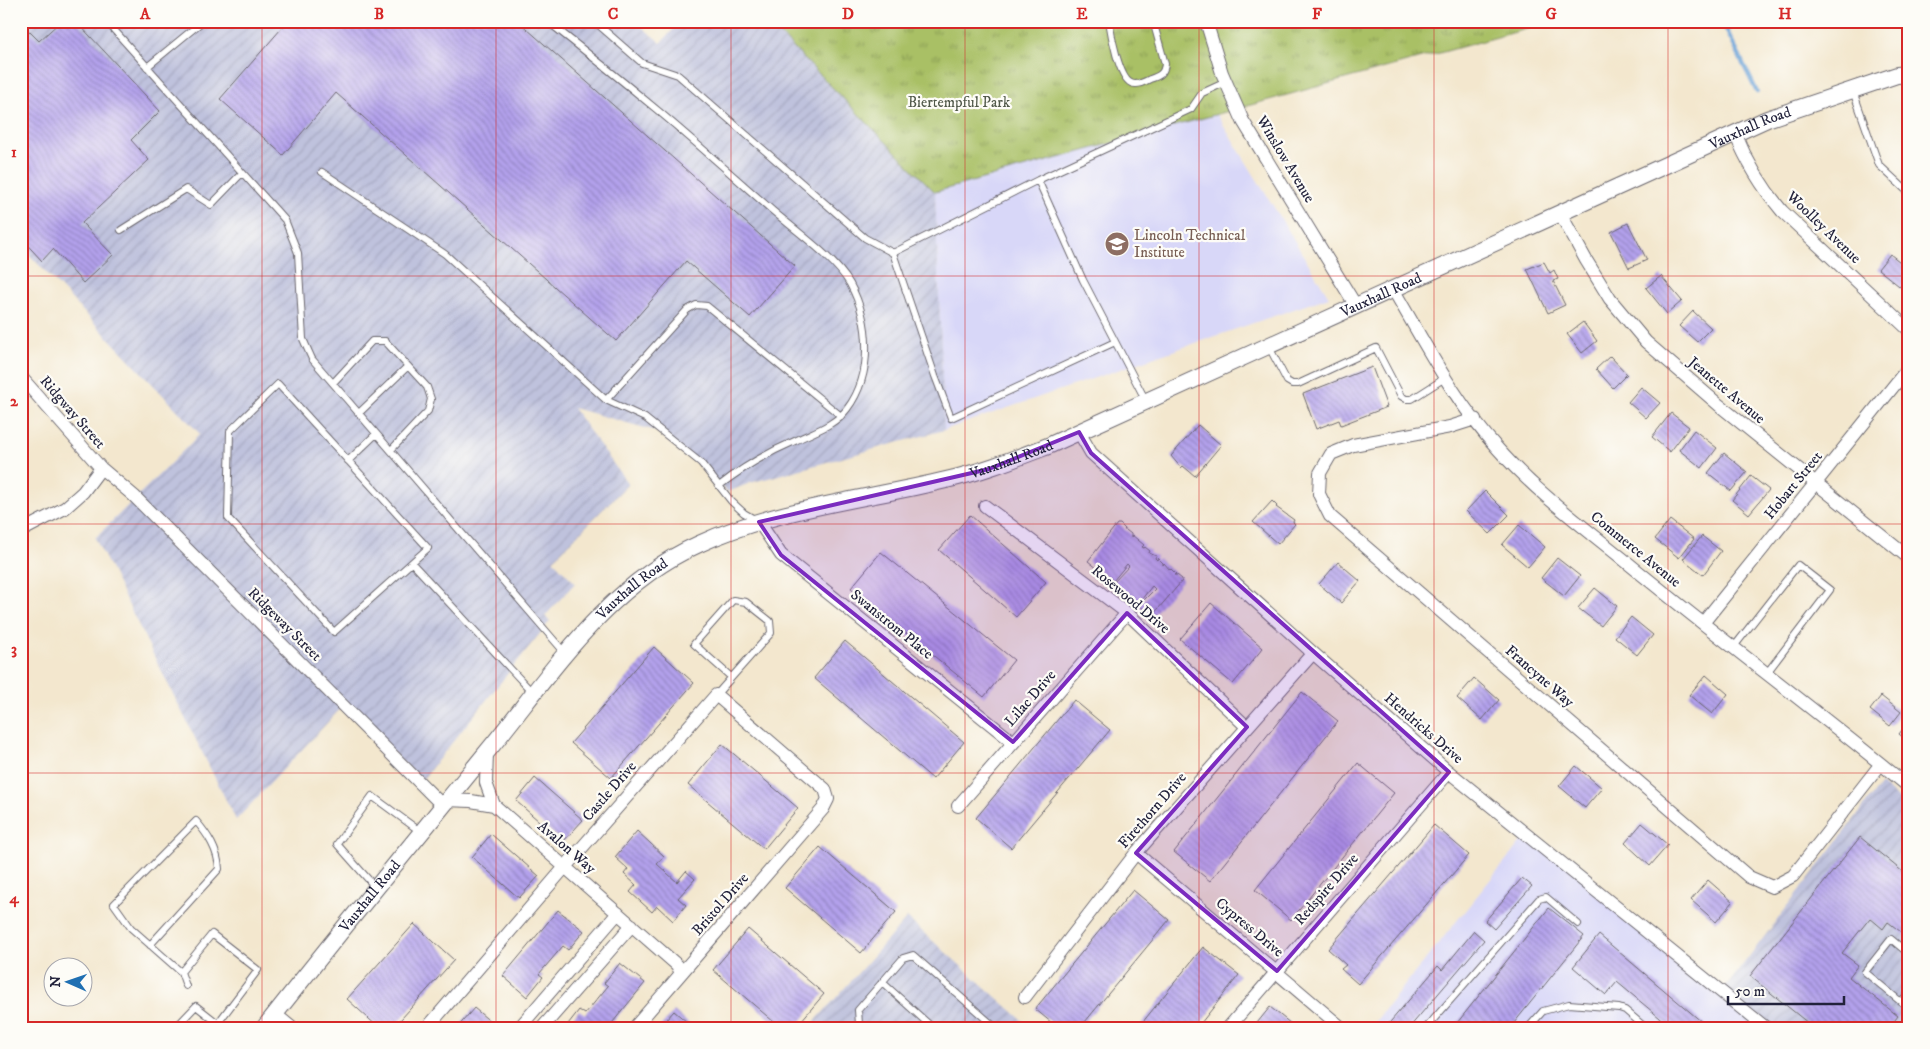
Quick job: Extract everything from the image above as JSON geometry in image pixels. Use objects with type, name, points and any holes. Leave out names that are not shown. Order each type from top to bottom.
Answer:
[{"type":"street","name":"Winslow Avenue","points":[[1206,21],[1226,82],[1243,120],[1356,306]]},
{"type":"street","name":"Vauxhall Road","points":[[264,1028],[444,803],[487,753],[565,653],[615,599],[654,569],[696,544],[732,530],[794,511],[944,481],[989,469],[1048,446],[1146,402],[1767,119],[1897,75],[1909,74]]},
{"type":"street","name":"Woolley Avenue","points":[[1735,133],[1754,174],[1782,211],[1909,330]]},
{"type":"street","name":"Jeanette Avenue","points":[[1560,213],[1610,299],[1646,342],[1815,484],[1909,558]]},
{"type":"street","name":"Commerce Avenue","points":[[1393,289],[1445,378],[1475,420],[1497,448],[1543,494],[1686,612],[1909,787]]},
{"type":"street","name":"Hobart Street","points":[[1703,624],[1909,367]]},
{"type":"street","name":"Ridgway Street","points":[[21,377],[101,468]]},
{"type":"street","name":"Francyne Way","points":[[1475,420],[1353,445],[1331,454],[1320,473],[1319,494],[1330,516],[1749,877],[1772,887],[1793,876],[1880,765]]},
{"type":"street","name":"Hendricks Drive","points":[[1079,432],[1091,453],[1448,772],[1762,1026]]},
{"type":"street","points":[[21,531],[65,508],[83,492],[101,468]]},
{"type":"street","name":"Ridgeway Street","points":[[101,468],[134,496],[444,803]]},
{"type":"street","name":"Rosewood Drive","points":[[985,506],[1127,613],[1247,727]]},
{"type":"street","name":"Swanstrom Place","points":[[759,522],[781,555],[1013,742]]},
{"type":"street","name":"Lilac Drive","points":[[958,806],[1127,613]]},
{"type":"street","name":"Firethorn Drive","points":[[1025,996],[1136,853],[1313,653]]},
{"type":"street","name":"Bristol Drive","points":[[634,1028],[823,809],[828,799],[825,789],[716,695]]},
{"type":"street","name":"Castle Drive","points":[[427,1028],[716,695]]},
{"type":"street","points":[[487,753],[486,782],[494,805]]},
{"type":"street","name":"Redspire Drive","points":[[1228,1028],[1448,772]]},
{"type":"street","name":"Avalon Way","points":[[444,803],[471,800],[494,805],[677,965],[681,973]]},
{"type":"street","name":"Cypress Drive","points":[[1136,853],[1342,1028]]},
{"type":"street","points":[[519,1028],[618,913]]},
{"type":"street","points":[[542,1028],[632,925]]},
{"type":"street","points":[[275,1014],[292,1028]]},
{"type":"lane","points":[[106,21],[285,220],[298,253],[303,339],[312,359],[565,653]]},
{"type":"lane","points":[[112,28],[120,21]]},
{"type":"lane","points":[[147,67],[202,21]]},
{"type":"lane","points":[[547,21],[658,110],[824,255],[849,282],[859,304],[865,328],[867,354],[858,392],[847,410],[822,430],[797,440],[752,463],[719,486]]},
{"type":"lane","points":[[594,21],[642,63],[678,75],[865,238],[893,253],[951,418],[1115,342]]},
{"type":"lane","points":[[1108,21],[1118,60],[1126,79],[1131,83],[1138,84],[1159,76],[1164,70],[1165,64],[1153,21]]},
{"type":"lane","points":[[893,253],[1038,180],[1191,109],[1202,93],[1226,82]]},
{"type":"lane","points":[[1852,90],[1879,165],[1909,193]]},
{"type":"lane","points":[[322,172],[445,254],[606,400],[645,418],[701,464],[744,513],[759,522]]},
{"type":"lane","points":[[122,230],[186,188],[211,205],[242,173]]},
{"type":"lane","points":[[1038,180],[1084,280],[1146,402]]},
{"type":"lane","points":[[606,400],[687,310],[696,305],[707,306],[841,416]]},
{"type":"lane","points":[[332,383],[372,341],[385,341],[427,387],[432,399],[428,411],[391,450]]},
{"type":"lane","points":[[1269,346],[1287,381],[1292,384],[1298,384],[1376,348],[1401,396],[1412,399],[1445,378]]},
{"type":"lane","points":[[359,413],[408,366]]},
{"type":"lane","points":[[278,384],[428,548],[412,563],[334,632],[228,518],[230,431],[278,384]]},
{"type":"lane","points":[[348,461],[376,434]]},
{"type":"lane","points":[[412,563],[534,693]]},
{"type":"lane","points":[[1733,648],[1798,565],[1830,590],[1766,674]]},
{"type":"lane","points":[[716,695],[771,633],[770,621],[746,602],[733,600],[694,644],[731,677]]},
{"type":"lane","points":[[376,888],[337,844],[372,796],[421,832]]},
{"type":"lane","points":[[150,944],[219,869],[215,849],[207,834],[196,821],[114,904],[130,928],[181,972],[186,986]]},
{"type":"lane","points":[[1426,1028],[1539,899],[1546,897],[1578,924]]},
{"type":"lane","points":[[181,972],[212,934],[258,970],[221,1026],[196,1006],[193,998]]},
{"type":"lane","points":[[1909,954],[1891,939],[1865,972],[1901,1002],[1909,992]]},
{"type":"lane","points":[[860,1026],[858,1010],[903,958],[913,955],[996,1028]]},
{"type":"lane","points":[[882,982],[933,1028]]},
{"type":"lane","points":[[1528,1028],[1543,1012],[1569,1004],[1626,1010],[1646,1028]]},
{"type":"lane","points":[[175,1028],[196,1006]]},
{"type":"highlighted area","points":[[1079,432],[1091,453],[1449,772],[1277,971],[1136,853],[1247,727],[1127,613],[1013,742],[781,555],[759,522],[989,469]]},
{"type":"shaded area","points":[[21,21],[635,21],[661,43],[681,21],[767,21],[935,192],[944,430],[750,483],[728,492],[663,433],[573,408],[628,484],[553,560],[575,583],[545,616],[550,621],[422,780],[343,706],[236,820],[95,538],[200,434],[21,246]]},
{"type":"shaded area","name":"Lincoln Technical Institute","points":[[1210,103],[1329,297],[944,430],[935,192]]},
{"type":"shaded area","points":[[1881,784],[1909,807],[1909,1028],[1756,1028],[1719,996]]},
{"type":"shaded area","points":[[1528,833],[1756,1019],[1747,1028],[1370,1028]]},
{"type":"shaded area","points":[[907,918],[1031,1028],[809,1028]]},
{"type":"green space","name":"Biertempful Park","points":[[767,21],[1551,21],[1552,22],[935,192]]},
{"type":"building","points":[[61,21],[76,21],[160,111],[131,140],[149,160],[82,223],[113,255],[83,283],[53,249],[42,261],[21,238],[21,23],[39,41]]},
{"type":"building","points":[[288,21],[518,21],[795,266],[750,317],[686,261],[616,341],[336,93],[283,155],[220,99]]},
{"type":"building","points":[[1628,223],[1647,260],[1629,268],[1611,232]]},
{"type":"building","points":[[1890,254],[1909,269],[1909,294],[1878,269]]},
{"type":"building","points":[[1544,262],[1550,273],[1554,270],[1558,279],[1553,281],[1565,305],[1548,313],[1527,269]]},
{"type":"building","points":[[1661,276],[1682,301],[1667,314],[1646,288]]},
{"type":"building","points":[[1693,311],[1711,328],[1697,342],[1679,326]]},
{"type":"building","points":[[1583,322],[1597,341],[1582,353],[1567,334]]},
{"type":"building","points":[[1610,356],[1627,374],[1613,388],[1596,369]]},
{"type":"building","points":[[1372,367],[1387,407],[1341,425],[1339,420],[1316,429],[1303,394]]},
{"type":"building","points":[[1641,387],[1660,403],[1646,418],[1628,402]]},
{"type":"building","points":[[1671,413],[1689,427],[1670,452],[1652,437]]},
{"type":"building","points":[[1198,425],[1221,445],[1195,476],[1183,466],[1181,468],[1171,456]]},
{"type":"building","points":[[1694,430],[1717,448],[1702,468],[1679,450]]},
{"type":"building","points":[[1724,453],[1747,472],[1731,491],[1708,473]]},
{"type":"building","points":[[1751,476],[1769,490],[1749,514],[1732,500]]},
{"type":"building","points":[[1485,491],[1509,515],[1490,534],[1466,511]]},
{"type":"building","points":[[1272,501],[1276,507],[1294,520],[1295,524],[1278,544],[1253,522]]},
{"type":"building","points":[[970,515],[1046,582],[1016,617],[939,550]]},
{"type":"building","points":[[1670,520],[1694,539],[1679,558],[1655,539]]},
{"type":"building","points":[[1117,524],[1120,524],[1124,530],[1131,534],[1131,537],[1132,535],[1144,545],[1142,547],[1145,547],[1150,551],[1149,553],[1156,556],[1155,558],[1157,560],[1158,558],[1163,565],[1164,563],[1171,569],[1176,574],[1174,575],[1182,579],[1152,616],[1139,605],[1155,589],[1152,586],[1138,604],[1113,583],[1129,566],[1127,564],[1113,581],[1088,561]]},
{"type":"building","points":[[1519,525],[1545,547],[1528,567],[1502,545]]},
{"type":"building","points":[[1702,536],[1721,551],[1703,575],[1683,559]]},
{"type":"building","points":[[881,552],[1014,660],[984,697],[851,588]]},
{"type":"building","points":[[1557,558],[1580,576],[1564,596],[1541,578]]},
{"type":"building","points":[[1338,562],[1360,581],[1341,603],[1319,584]]},
{"type":"building","points":[[1595,588],[1617,606],[1601,626],[1578,608]]},
{"type":"building","points":[[1211,603],[1263,648],[1233,684],[1180,639]]},
{"type":"building","points":[[1631,617],[1653,635],[1637,655],[1615,637]]},
{"type":"building","points":[[845,641],[964,742],[933,779],[814,678]]},
{"type":"building","points":[[654,647],[694,683],[611,778],[571,743]]},
{"type":"building","points":[[1706,675],[1728,694],[1712,714],[1689,695]]},
{"type":"building","points":[[1474,678],[1499,700],[1482,720],[1457,698]]},
{"type":"building","points":[[1302,692],[1338,721],[1210,881],[1174,852]]},
{"type":"building","points":[[1881,696],[1901,712],[1890,726],[1870,710]]},
{"type":"building","points":[[1074,700],[1110,730],[1011,848],[976,818]]},
{"type":"building","points":[[1909,721],[1909,742],[1899,734]]},
{"type":"building","points":[[722,744],[798,808],[764,849],[688,785]]},
{"type":"building","points":[[1358,763],[1394,793],[1291,920],[1255,890]]},
{"type":"building","points":[[1576,766],[1602,788],[1585,808],[1559,786]]},
{"type":"building","points":[[535,778],[583,820],[563,842],[516,801]]},
{"type":"building","points":[[1642,823],[1668,845],[1650,866],[1625,843]]},
{"type":"building","points":[[1434,825],[1469,855],[1358,984],[1341,969],[1346,965],[1328,949]]},
{"type":"building","points":[[637,831],[664,856],[657,864],[677,882],[686,871],[695,879],[678,898],[686,905],[673,921],[657,906],[652,912],[630,892],[636,885],[624,874],[628,869],[615,857]]},
{"type":"building","points":[[491,834],[539,876],[519,898],[472,857]]},
{"type":"building","points":[[1860,837],[1909,877],[1909,938],[1888,922],[1883,929],[1870,918],[1842,953],[1858,965],[1849,977],[1898,1016],[1889,1028],[1814,1028],[1750,976]]},
{"type":"building","points":[[820,847],[896,912],[861,953],[785,888]]},
{"type":"building","points":[[1522,878],[1532,886],[1494,929],[1485,921]]},
{"type":"building","points":[[1708,880],[1733,902],[1716,922],[1691,900]]},
{"type":"building","points":[[1133,890],[1169,920],[1080,1028],[1058,1028],[1035,1009]]},
{"type":"building","points":[[1549,908],[1584,936],[1510,1028],[1453,1028]]},
{"type":"building","points":[[558,910],[584,931],[568,950],[563,946],[539,974],[543,977],[527,997],[503,976]]},
{"type":"building","points":[[414,924],[454,960],[393,1028],[379,1028],[347,999]]},
{"type":"building","points":[[748,929],[824,994],[795,1028],[781,1028],[713,970]]},
{"type":"building","points":[[1474,931],[1484,940],[1409,1028],[1385,1028],[1438,966],[1442,970]]},
{"type":"building","points":[[1599,935],[1709,1028],[1672,1028],[1617,982],[1606,995],[1573,967]]},
{"type":"building","points":[[1203,947],[1239,975],[1197,1028],[1138,1028]]},
{"type":"building","points":[[620,963],[645,983],[608,1028],[565,1028],[579,1010],[585,1014],[608,986],[604,983]]},
{"type":"building","points":[[1270,1007],[1296,1028],[1253,1028]]},
{"type":"building","points":[[474,1008],[498,1028],[457,1028]]},
{"type":"building","points":[[674,1011],[694,1028],[659,1028]]},
{"type":"waterway","points":[[1722,21],[1757,92]]},
{"type":"place","name":"Lincoln Technical Institute","points":[[1117,244]]}]
